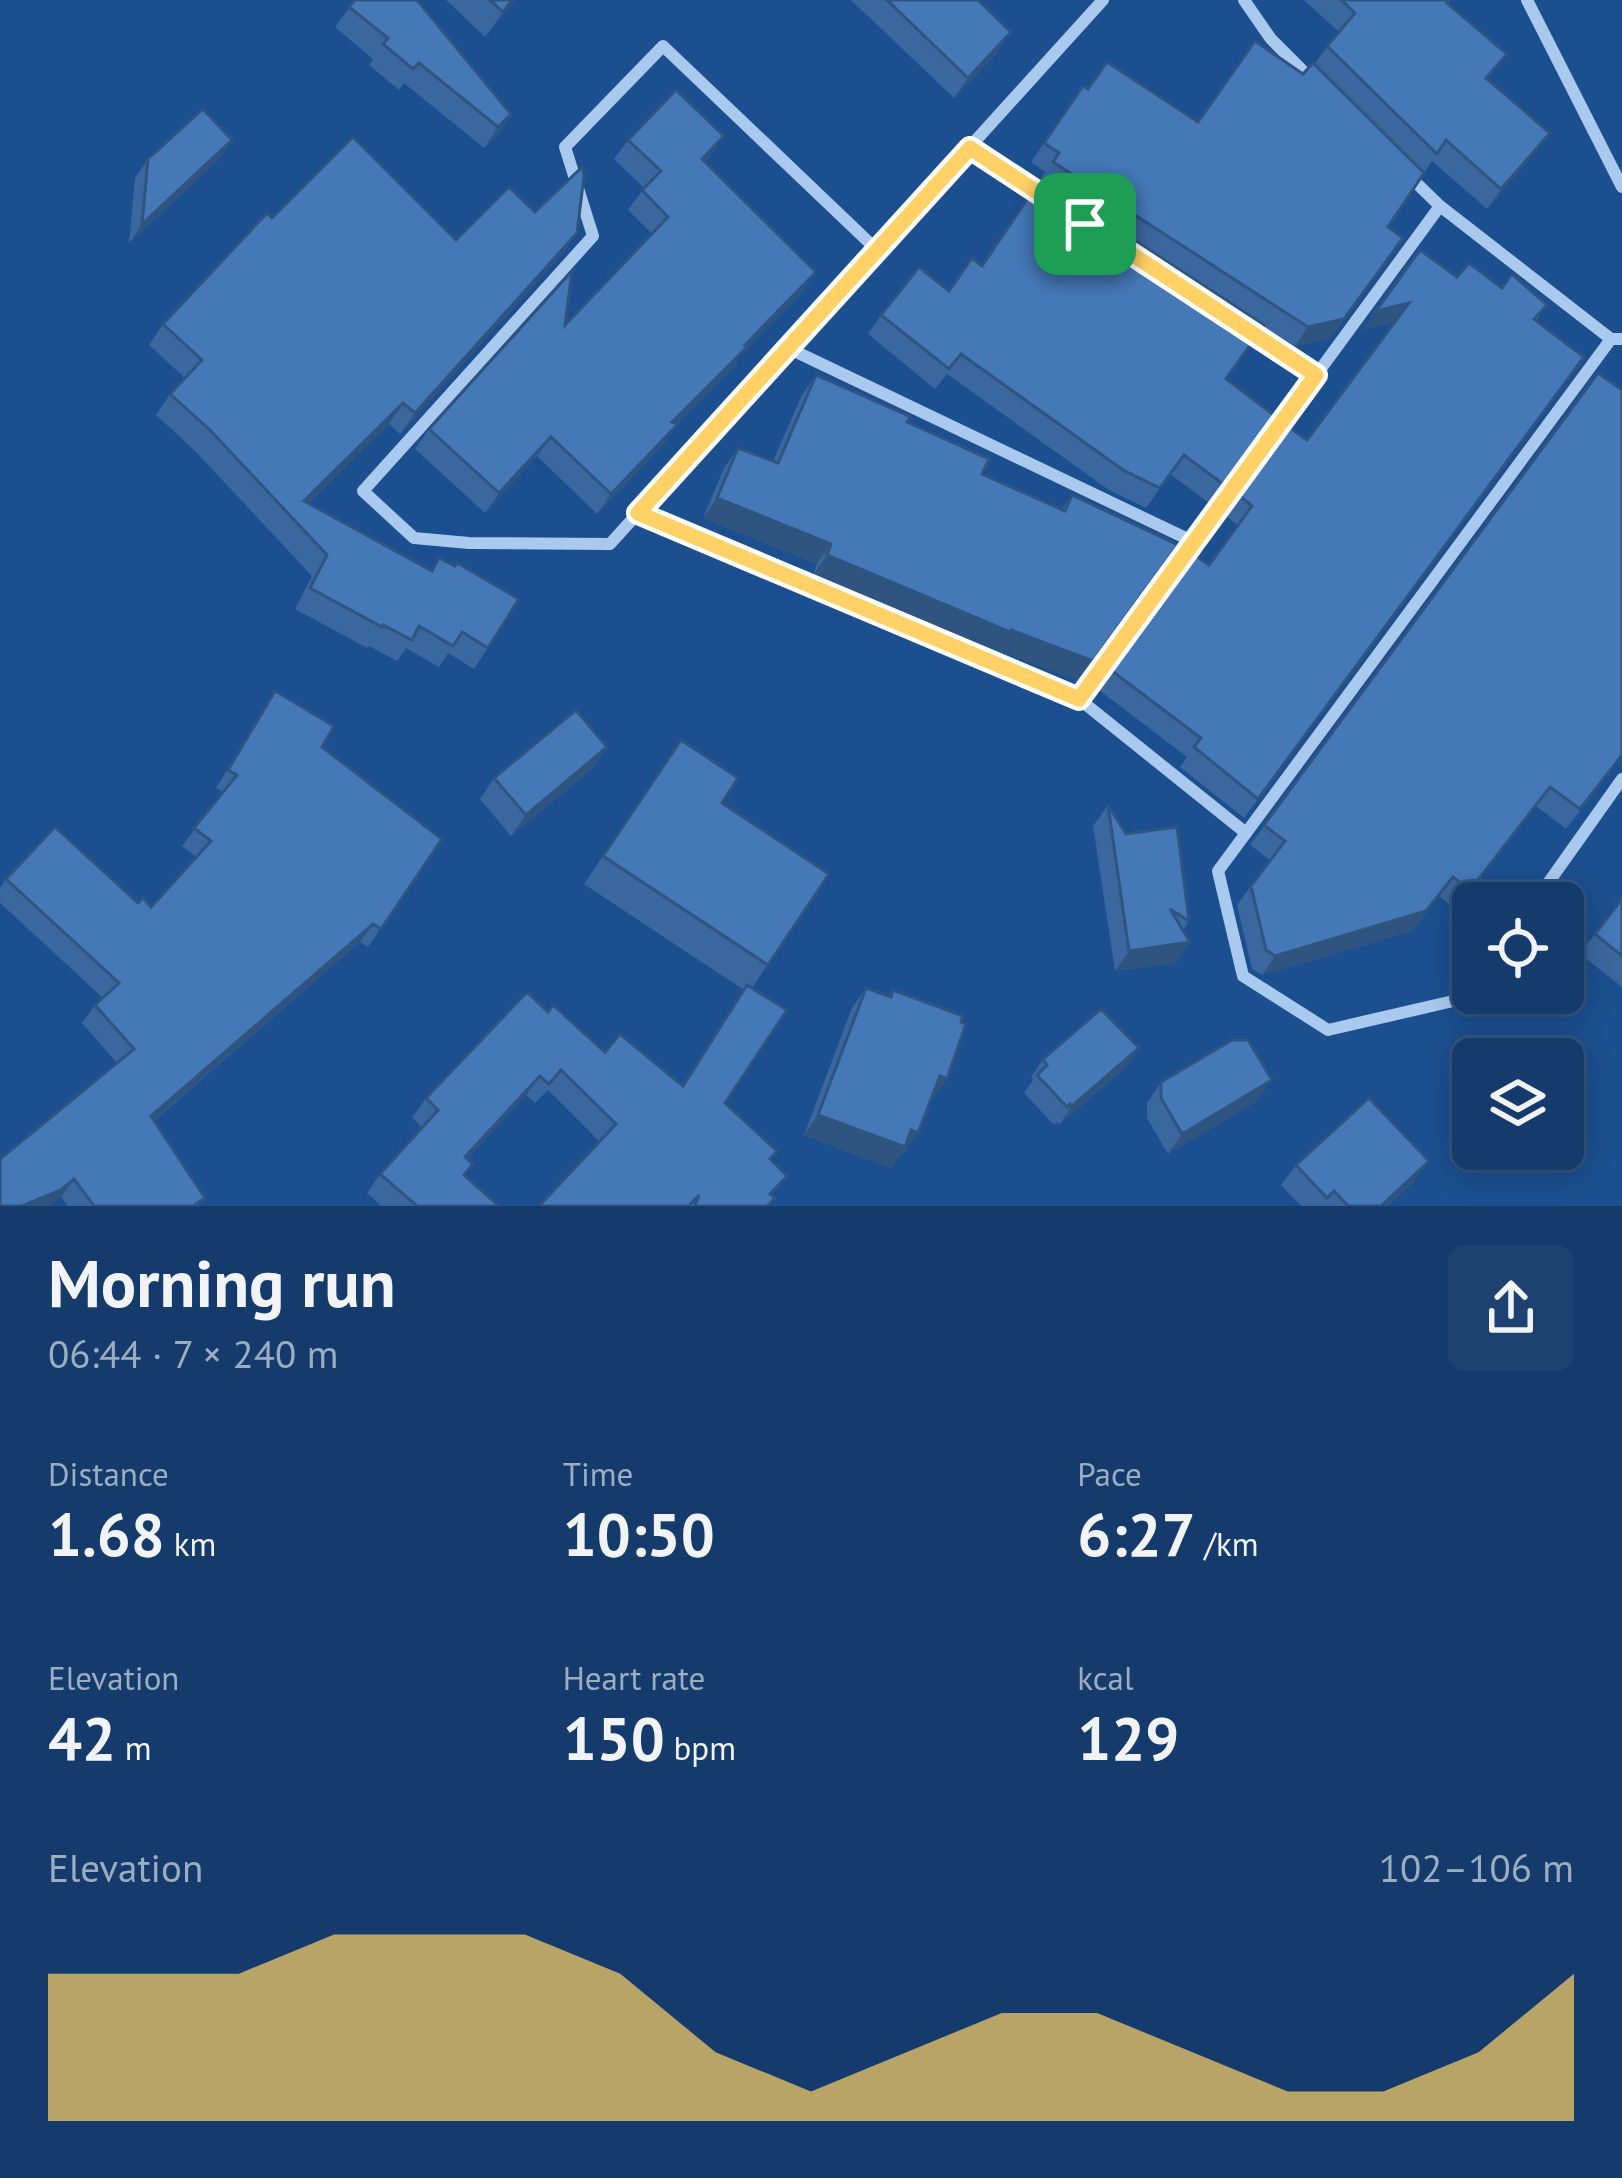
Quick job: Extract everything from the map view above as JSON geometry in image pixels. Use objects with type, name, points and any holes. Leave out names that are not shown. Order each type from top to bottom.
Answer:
[{"type":"street","points":[[877,250],[663,46],[565,147],[593,236],[363,491],[414,538],[610,544],[970,148],[1103,0]]},
{"type":"street","points":[[1244,0],[1270,39],[1321,89]]},
{"type":"street","points":[[1527,0],[1622,187]]},
{"type":"street","points":[[970,148],[1066,211]]},
{"type":"street","points":[[1389,156],[1440,206],[1617,339],[1218,872],[1243,976],[1328,1030],[1452,1001]]},
{"type":"street","points":[[1079,699],[1440,206]]},
{"type":"street","points":[[1239,325],[1316,375]]},
{"type":"street","points":[[788,348],[1194,542]]},
{"type":"street","points":[[638,513],[1079,699],[1246,833]]},
{"type":"street","points":[[1549,882],[1622,779]]},
{"type":"building","points":[[355,0],[417,0],[511,114],[498,127],[419,63],[413,69],[383,44],[388,38],[349,7]]},
{"type":"building","points":[[490,0],[512,0],[503,12]]},
{"type":"building","points":[[887,0],[978,0],[1011,32],[968,78]]},
{"type":"building","points":[[1341,0],[1449,0],[1507,54],[1486,78],[1550,133],[1501,189],[1446,140],[1437,154],[1327,46],[1355,13]]},
{"type":"building","points":[[1255,41],[1303,74],[1313,63],[1424,173],[1388,227],[1403,238],[1344,319],[1308,327],[1053,162],[1059,153],[1044,143],[1083,86],[1088,89],[1107,62],[1198,122]]},
{"type":"building","points":[[676,90],[724,136],[702,159],[816,272],[672,422],[678,424],[611,494],[551,437],[499,493],[429,429],[572,271],[565,325],[668,217],[642,190],[661,171],[628,140]]},
{"type":"building","points":[[203,109],[232,140],[142,224],[148,159]]},
{"type":"building","points":[[353,137],[456,240],[509,187],[535,212],[582,167],[577,233],[415,413],[403,403],[304,501],[432,571],[439,558],[457,563],[519,599],[488,648],[462,632],[453,646],[419,626],[412,640],[310,588],[327,555],[170,394],[202,360],[163,324],[267,213],[272,218]]},
{"type":"building","points":[[1041,179],[1264,325],[1226,379],[1274,415],[1223,484],[1184,455],[1160,488],[1123,470],[961,354],[949,369],[881,315],[919,267],[949,291],[972,258],[982,266]]},
{"type":"building","points":[[1420,250],[1457,277],[1469,263],[1502,288],[1512,274],[1547,305],[1534,319],[1584,357],[1258,799],[1194,747],[1201,738],[1112,671],[1196,556],[1209,565],[1252,506],[1240,496],[1290,428],[1307,440],[1409,303],[1376,311]]},
{"type":"building","points":[[1598,373],[1622,390],[1622,755],[1580,809],[1550,787],[1476,882],[1453,877],[1426,911],[1275,956],[1266,950],[1251,886],[1285,841],[1264,825]]},
{"type":"building","points":[[816,375],[911,417],[907,422],[989,459],[982,474],[1065,511],[1072,495],[1178,545],[1093,661],[1010,632],[827,555],[831,544],[717,498],[738,448],[778,463]]},
{"type":"building","points":[[275,691],[334,726],[322,747],[442,839],[381,929],[373,924],[151,1116],[205,1198],[193,1206],[94,1206],[74,1179],[61,1190],[22,1206],[0,1206],[0,1159],[134,1049],[95,1005],[119,983],[6,879],[55,827],[138,903],[143,898],[151,907],[211,841],[194,828],[237,775],[228,770]]},
{"type":"building","points":[[576,710],[607,747],[526,815],[494,778]]},
{"type":"building","points":[[681,740],[738,778],[722,803],[829,874],[768,965],[603,856]]},
{"type":"building","points":[[1108,805],[1126,834],[1177,827],[1189,921],[1170,909],[1190,942],[1129,951]]},
{"type":"building","points":[[1622,899],[1622,956],[1595,934]]},
{"type":"building","points":[[747,985],[787,1010],[725,1103],[777,1151],[770,1159],[787,1176],[770,1194],[775,1198],[767,1206],[695,1206],[699,1195],[689,1206],[539,1206],[616,1124],[561,1070],[549,1084],[540,1076],[465,1157],[473,1164],[464,1175],[499,1206],[417,1206],[380,1174],[438,1110],[426,1098],[527,992],[548,1012],[553,1005],[605,1052],[620,1034],[683,1086]]},
{"type":"building","points":[[866,988],[891,997],[893,990],[963,1016],[961,1022],[966,1024],[947,1079],[940,1076],[918,1133],[911,1130],[905,1147],[818,1115]]},
{"type":"building","points":[[1101,1009],[1139,1048],[1067,1107],[1037,1075],[1047,1065],[1043,1059]]},
{"type":"building","points":[[1232,1040],[1248,1040],[1272,1080],[1182,1134],[1161,1098],[1161,1082]]},
{"type":"building","points":[[1369,1098],[1429,1161],[1381,1206],[1348,1206],[1334,1191],[1327,1198],[1296,1165]]},
{"type":"route","points":[[970,148],[1085,224],[1316,375],[1079,699],[638,513],[970,148]]}]
